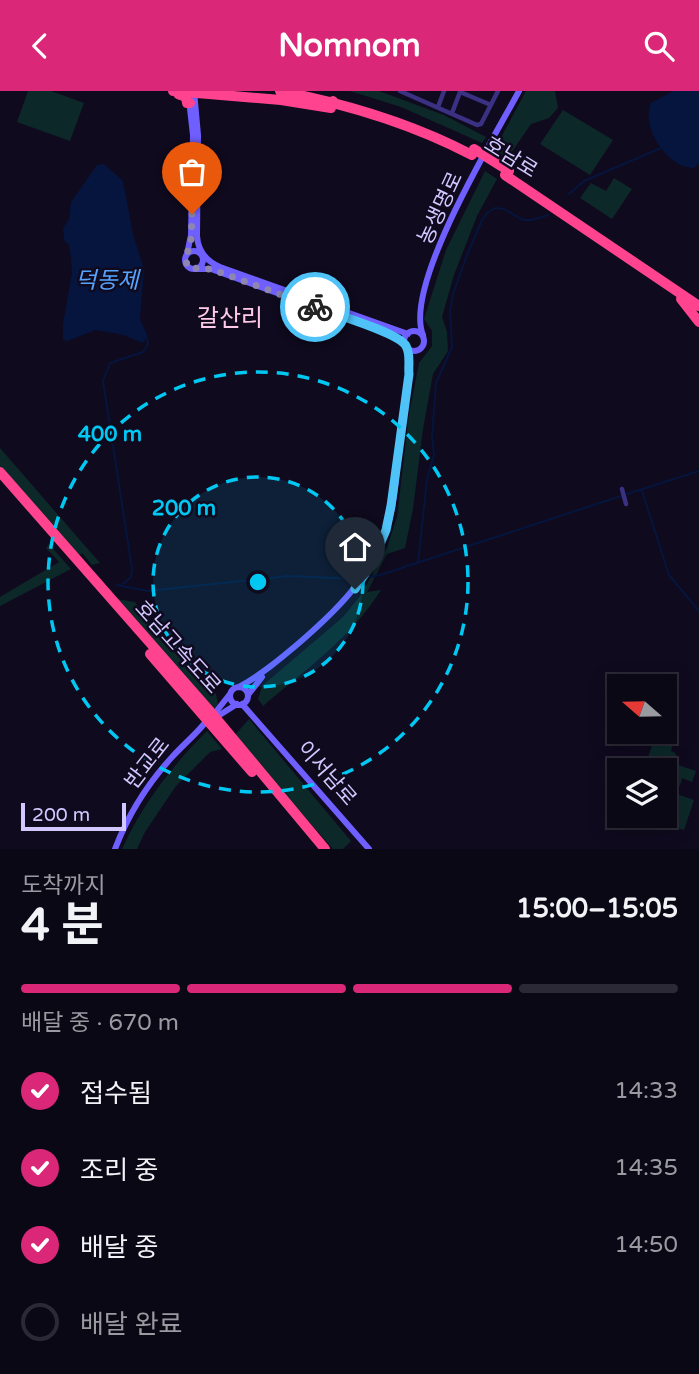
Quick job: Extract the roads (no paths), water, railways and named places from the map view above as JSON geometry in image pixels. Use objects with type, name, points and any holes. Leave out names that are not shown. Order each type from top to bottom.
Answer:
[{"type":"highway","points":[[175,91],[281,100],[331,108],[333,101]]},
{"type":"highway","name":"호남로","points":[[280,91],[333,101],[414,128],[473,152]]},
{"type":"highway","name":"호남로","points":[[311,91],[403,117],[473,152],[699,299]]},
{"type":"highway","name":"호남로","points":[[507,173],[699,306]]},
{"type":"highway","points":[[655,275],[684,301],[699,322]]},
{"type":"highway","name":"호남고속도로","points":[[0,472],[208,710],[325,849]]},
{"type":"highway","name":"호남고속도로","points":[[0,481],[317,849]]},
{"type":"main road","name":"농생명로","points":[[270,667],[248,696],[239,704],[217,715],[235,688],[270,667],[332,614],[355,589],[372,563],[386,530],[391,506],[409,374],[406,345],[409,333],[450,221],[519,91]]},
{"type":"main road","points":[[191,94],[198,135],[197,236],[202,265],[197,268]]},
{"type":"main road","points":[[191,94],[191,235],[185,260],[187,266],[192,269],[211,269],[392,335],[412,350],[419,349]]},
{"type":"main road","points":[[187,254],[193,251],[220,267],[409,333],[415,331],[423,335]]},
{"type":"main road","name":"농생명로","points":[[409,374],[424,342],[420,328],[421,306]]},
{"type":"main road","points":[[239,687],[246,690],[248,696]]},
{"type":"main road","points":[[231,693],[231,699],[239,704]]},
{"type":"main road","name":"이서남로","points":[[248,696],[259,721]]},
{"type":"main road","name":"이서남로","points":[[239,704],[259,721],[369,849]]},
{"type":"main road","name":"반교로","points":[[114,849],[145,791],[173,755],[205,725]]},
{"type":"street","points":[[400,91],[477,125],[481,124],[498,91]]},
{"type":"street","points":[[438,107],[443,91]]},
{"type":"street","points":[[452,113],[460,91],[491,104]]},
{"type":"street","points":[[622,489],[626,504]]},
{"type":"water","points":[[673,91],[699,91],[699,163],[694,168],[675,162],[666,154],[649,123],[651,103]]},
{"type":"water","name":"덕동제","points":[[104,164],[123,181],[133,234],[144,269],[140,319],[148,337],[142,343],[124,335],[95,330],[68,341],[63,340],[63,324],[72,273],[69,245],[64,240],[63,228],[69,219],[71,202],[97,165]]},
{"type":"waterway","points":[[569,194],[584,181],[661,148]]},
{"type":"waterway","points":[[418,563],[427,479],[434,455],[432,437],[436,383],[452,347],[450,310],[467,255],[482,220],[495,208],[504,209],[523,220],[548,215]]},
{"type":"waterway","points":[[123,584],[131,577],[132,569],[103,381],[110,363],[143,352],[148,344],[147,339]]},
{"type":"waterway","points":[[627,494],[699,471]]},
{"type":"waterway","points":[[642,491],[669,575],[699,611]]},
{"type":"waterway","points":[[363,578],[380,575],[621,496]]},
{"type":"waterway","points":[[117,585],[148,591],[288,576],[358,579]]},
{"type":"district","name":"갈산리","points":[[230,318]]}]
